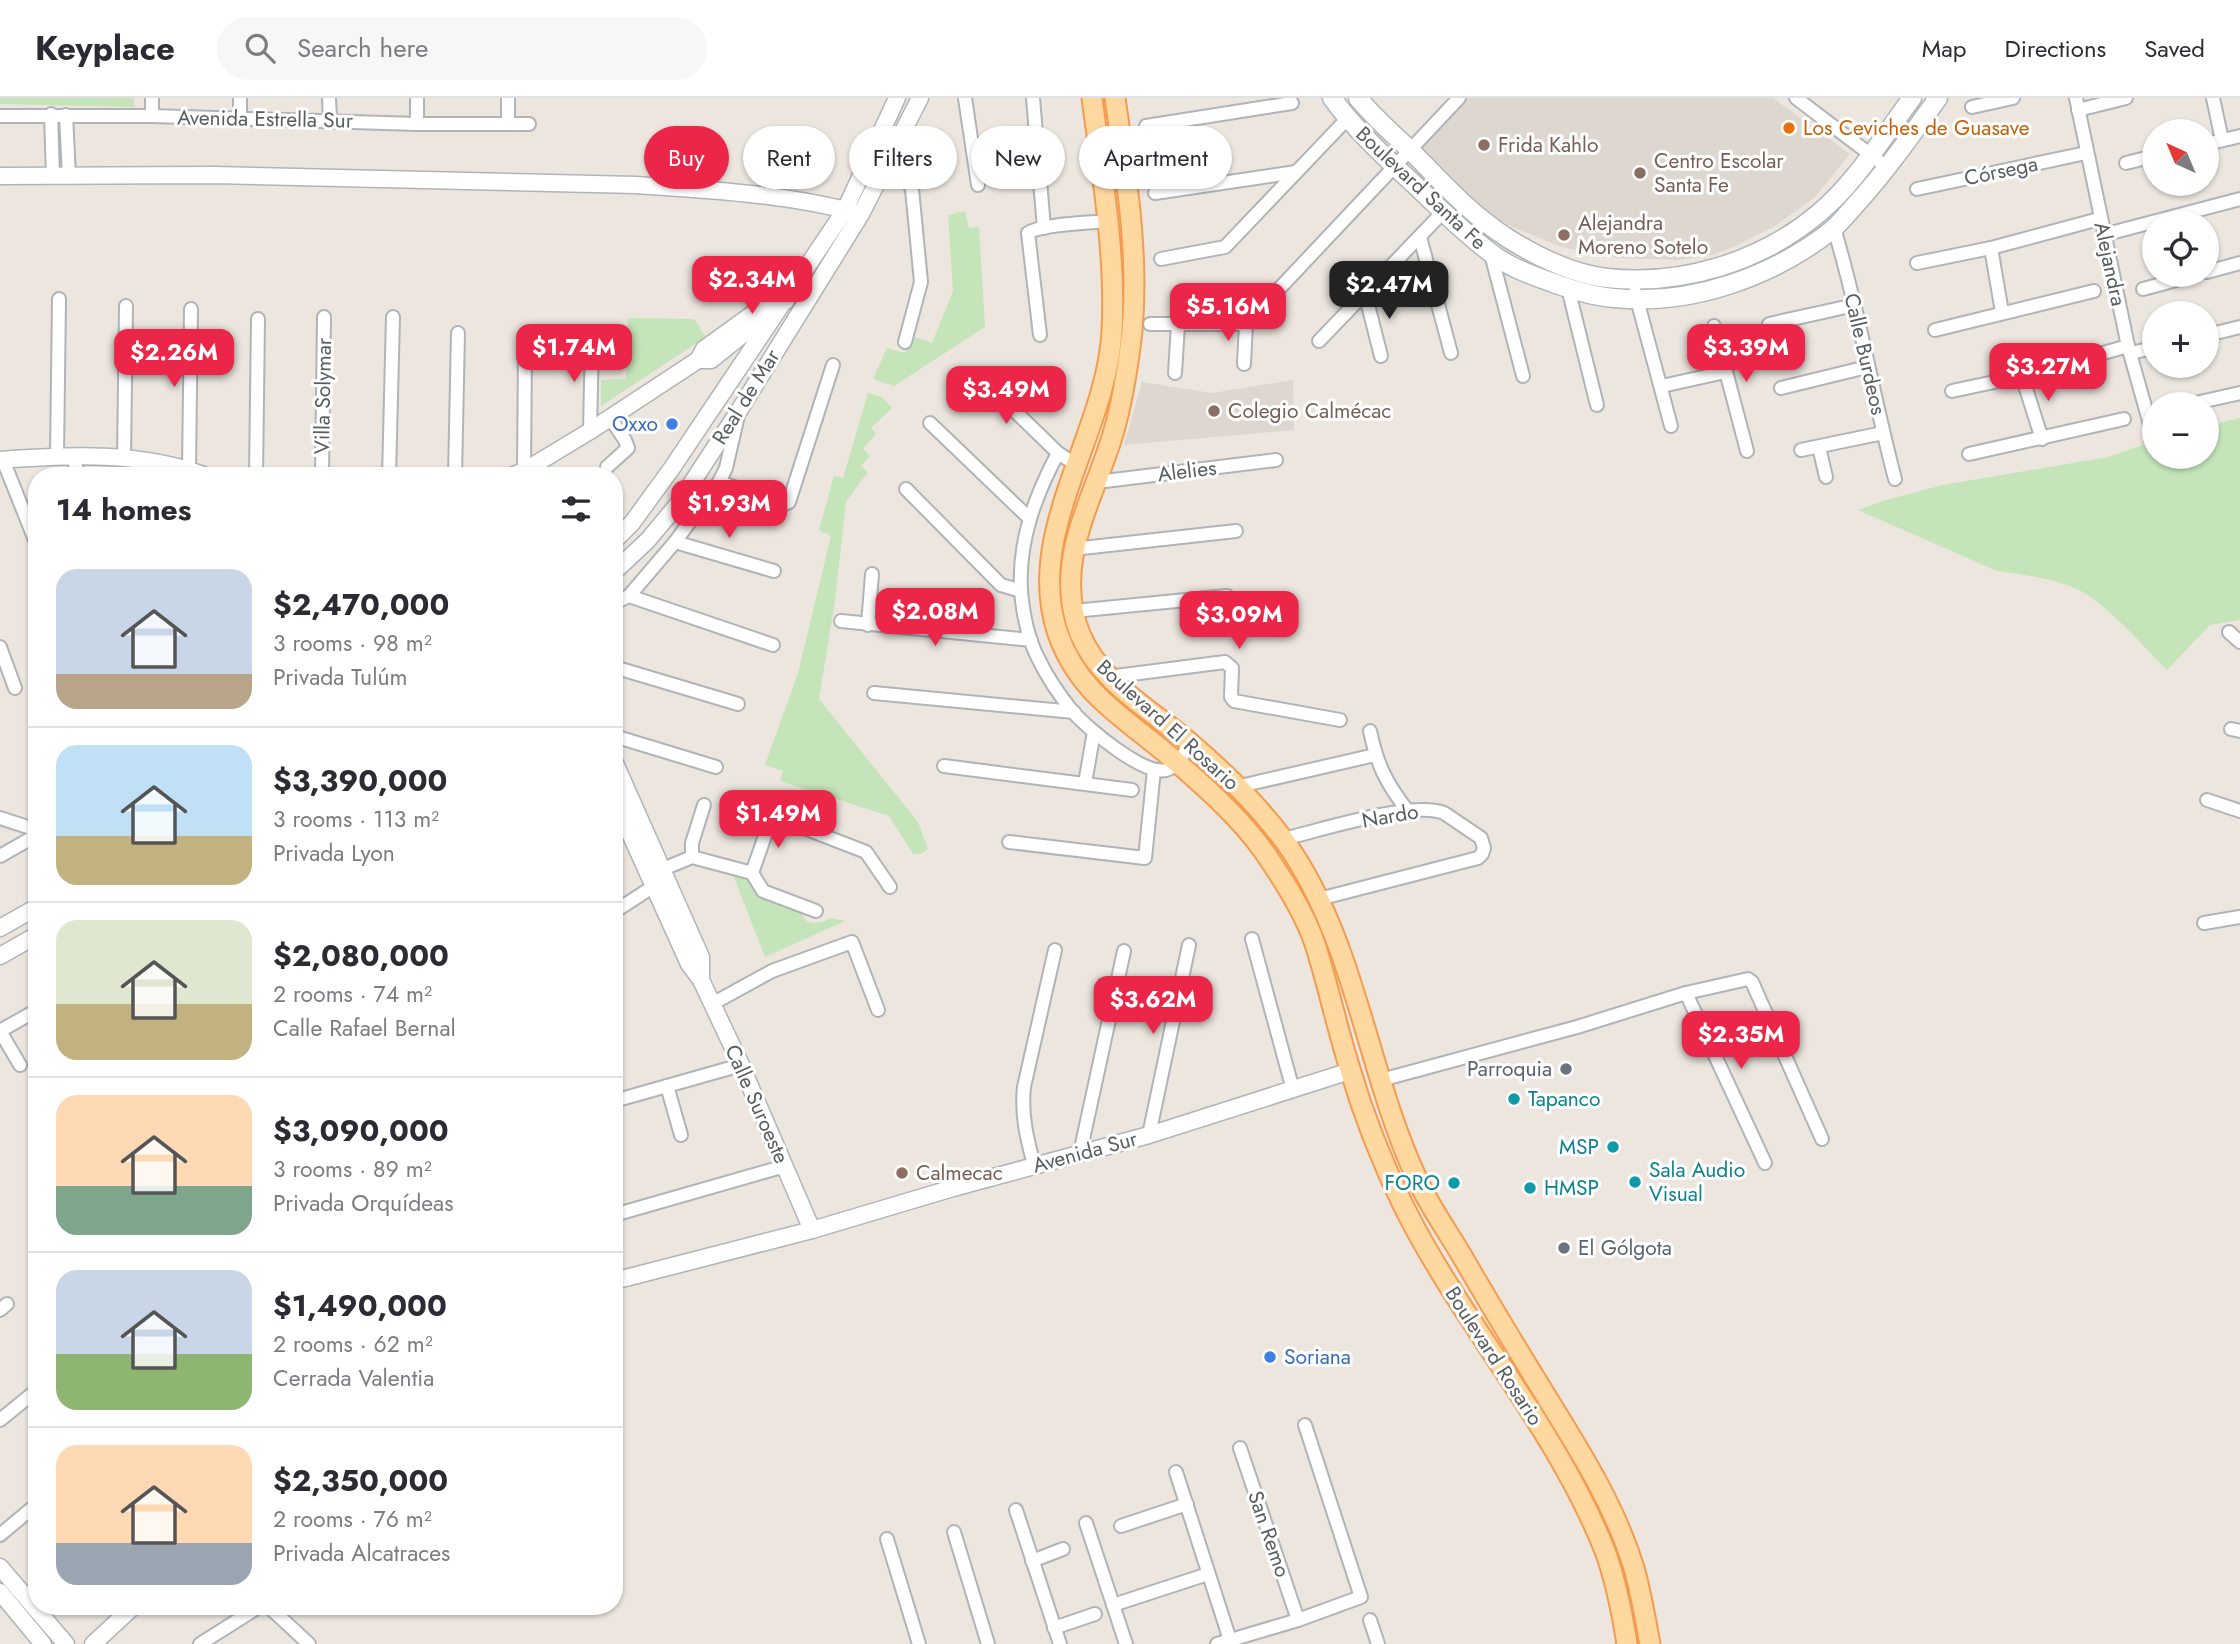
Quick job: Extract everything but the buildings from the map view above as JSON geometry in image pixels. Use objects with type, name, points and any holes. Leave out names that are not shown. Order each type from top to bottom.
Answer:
[{"type":"main road","name":"Boulevard El Rosario","points":[[1092,98],[1108,221],[1112,319],[1110,350],[1102,387],[1055,532],[1048,592],[1056,627],[1074,670],[1087,687],[1177,763],[1258,843],[1299,909],[1314,941],[1350,1071]]},
{"type":"main road","name":"Boulevard El Rosario","points":[[1115,98],[1129,195],[1133,247],[1133,317],[1123,393],[1097,482],[1073,548],[1070,583],[1073,611],[1086,646],[1108,677],[1190,743],[1236,787],[1283,839],[1333,928],[1381,1080]]},
{"type":"main road","name":"Boulevard Santa Fe","points":[[1332,98],[1347,119],[1443,212],[1491,254],[1513,267],[1591,295],[1636,298],[1683,295],[1733,284],[1783,262],[1834,229],[1888,168],[1938,98]]},
{"type":"main road","name":"Boulevard Santa Fe","points":[[1358,98],[1454,195],[1509,239],[1541,257],[1579,272],[1606,278],[1633,279],[1709,270],[1734,262],[1787,236],[1817,215],[1842,191],[1871,155],[1904,101]]},
{"type":"main road","name":"Boulevard Rosario","points":[[1350,1071],[1374,1143],[1404,1208],[1448,1286],[1560,1460],[1591,1518],[1614,1577],[1627,1643]]},
{"type":"main road","name":"Boulevard Rosario","points":[[1381,1080],[1398,1133],[1420,1185],[1578,1447],[1608,1502],[1633,1567],[1649,1641]]},
{"type":"main road","points":[[1404,1208],[1427,1198]]},
{"type":"main road","points":[[1627,1643],[1649,1641]]},
{"type":"street","points":[[152,98],[152,116]]},
{"type":"street","points":[[240,98],[240,119]]},
{"type":"street","points":[[330,98],[330,120]]},
{"type":"street","points":[[417,98],[417,124]]},
{"type":"street","points":[[508,98],[508,123]]},
{"type":"street","points":[[623,532],[672,468],[845,209],[897,98]]},
{"type":"street","name":"Real de Mar","points":[[906,126],[920,98]]},
{"type":"street","points":[[965,98],[971,138]]},
{"type":"street","points":[[1033,98],[1044,228]]},
{"type":"street","points":[[1226,98],[1227,112]]},
{"type":"street","points":[[1244,364],[1246,324],[1459,98]]},
{"type":"street","points":[[1796,98],[1888,168]]},
{"type":"street","points":[[1972,107],[2012,98]]},
{"type":"street","points":[[2077,104],[2126,98]]},
{"type":"street","points":[[2213,98],[2222,140]]},
{"type":"street","points":[[1146,126],[1292,103]]},
{"type":"street","name":"Alejandra","points":[[2077,104],[2099,219],[2142,396]]},
{"type":"street","points":[[51,114],[61,177]]},
{"type":"street","name":"Avenida Estrella Sur","points":[[0,116],[51,114],[417,124],[529,124]]},
{"type":"street","points":[[61,177],[66,115]]},
{"type":"street","points":[[1161,259],[1225,247],[1347,119]]},
{"type":"street","points":[[2219,141],[2240,136]]},
{"type":"street","name":"Córsega","points":[[1917,189],[2086,153]]},
{"type":"street","points":[[2126,163],[2142,159]]},
{"type":"street","points":[[1155,193],[1296,172]]},
{"type":"street","points":[[0,177],[215,175],[636,185],[728,192],[845,209],[862,214]]},
{"type":"street","name":"Real de Mar","points":[[623,564],[648,540],[677,504],[740,409],[862,214],[875,189]]},
{"type":"street","points":[[905,342],[921,282],[912,189]]},
{"type":"street","points":[[2103,235],[2240,201]]},
{"type":"street","points":[[1319,341],[1443,212]]},
{"type":"street","points":[[1917,263],[2099,219]]},
{"type":"street","points":[[1040,335],[1028,236],[1031,230],[1108,221]]},
{"type":"street","name":"Calle Burdeos","points":[[1834,229],[1855,305],[1867,367],[1895,480]]},
{"type":"street","points":[[1420,237],[1451,353]]},
{"type":"street","points":[[1991,247],[2002,312]]},
{"type":"street","points":[[1491,254],[1523,376]]},
{"type":"street","points":[[2219,269],[2240,263]]},
{"type":"street","points":[[1633,279],[1671,426]]},
{"type":"street","points":[[2143,289],[2150,287]]},
{"type":"street","points":[[1568,288],[1597,405]]},
{"type":"street","points":[[1935,330],[2094,290]]},
{"type":"street","points":[[1365,293],[1381,356]]},
{"type":"street","points":[[59,299],[64,455],[73,467]]},
{"type":"street","points":[[1769,324],[1855,305]]},
{"type":"street","points":[[124,458],[125,306]]},
{"type":"street","points":[[528,467],[590,431],[698,360],[704,349],[761,307],[802,309]]},
{"type":"street","points":[[189,467],[191,309]]},
{"type":"street","name":"Villa Solymar","points":[[322,467],[324,317]]},
{"type":"street","points":[[389,467],[393,317]]},
{"type":"street","points":[[256,467],[258,319]]},
{"type":"street","points":[[1150,324],[1246,324]]},
{"type":"street","points":[[1175,373],[1178,325]]},
{"type":"street","points":[[1714,326],[1746,451]]},
{"type":"street","points":[[2219,332],[2240,327]]},
{"type":"street","points":[[455,467],[458,333]]},
{"type":"street","points":[[590,431],[592,338]]},
{"type":"street","points":[[1952,391],[2142,349]]},
{"type":"street","points":[[518,467],[525,350]]},
{"type":"street","points":[[719,482],[787,504],[833,365]]},
{"type":"street","points":[[1780,388],[1867,367]]},
{"type":"street","points":[[1662,386],[1725,372]]},
{"type":"street","points":[[978,375],[1058,453],[1078,466]]},
{"type":"street","points":[[2022,376],[2042,439]]},
{"type":"street","points":[[2219,398],[2240,393]]},
{"type":"street","points":[[623,599],[629,596],[675,542],[719,482],[726,468],[740,409]]},
{"type":"street","points":[[607,467],[628,448],[610,418]]},
{"type":"street","points":[[1969,454],[2124,419]]},
{"type":"street","points":[[930,423],[1029,518]]},
{"type":"street","points":[[1801,450],[1883,433]]},
{"type":"street","points":[[1819,447],[1826,477]]},
{"type":"street","points":[[1058,453],[1029,518],[1023,549],[1021,591],[1037,657],[1074,712],[1094,732],[1154,770],[1166,770],[1177,763],[1190,743]]},
{"type":"street","points":[[28,523],[2,460],[64,455],[124,458],[148,467]]},
{"type":"street","name":"Alelies","points":[[1097,482],[1276,460]]},
{"type":"street","points":[[906,489],[1001,585],[1021,591]]},
{"type":"street","points":[[1073,548],[1236,531]]},
{"type":"street","points":[[675,542],[774,571]]},
{"type":"street","points":[[868,625],[872,575]]},
{"type":"street","points":[[629,596],[773,645]]},
{"type":"street","points":[[1073,611],[1227,596]]},
{"type":"street","points":[[841,621],[1031,640]]},
{"type":"street","points":[[2229,632],[2240,642]]},
{"type":"street","points":[[0,647],[15,688]]},
{"type":"street","points":[[1108,677],[1225,662],[1231,668],[1231,697],[1234,701],[1340,720]]},
{"type":"street","points":[[623,670],[738,704]]},
{"type":"street","points":[[874,693],[1074,712]]},
{"type":"street","points":[[1370,731],[1375,755],[1385,779],[1408,810]]},
{"type":"street","points":[[1085,783],[1094,732]]},
{"type":"street","points":[[623,739],[716,767]]},
{"type":"street","points":[[1236,787],[1375,755]]},
{"type":"street","points":[[944,766],[1132,790]]},
{"type":"street","points":[[1009,842],[1144,858],[1154,770]]},
{"type":"street","name":"Calle Suroeste","points":[[623,781],[701,957],[701,980]]},
{"type":"street","points":[[2207,800],[2240,811]]},
{"type":"street","points":[[691,857],[693,836],[704,805]]},
{"type":"street","name":"Nardo","points":[[1283,839],[1408,810],[1438,810],[1481,838],[1484,848],[1478,858],[1319,899]]},
{"type":"street","points":[[752,873],[774,813],[866,852],[890,887]]},
{"type":"street","points":[[0,818],[28,829]]},
{"type":"street","name":"Calle Suroeste","points":[[623,818],[689,964],[701,980],[741,1065],[812,1230]]},
{"type":"street","points":[[0,856],[28,838]]},
{"type":"street","points":[[663,869],[691,857],[752,873],[764,891],[816,911]]},
{"type":"street","points":[[623,906],[654,886]]},
{"type":"street","points":[[0,928],[28,912]]},
{"type":"street","points":[[2204,923],[2240,917]]},
{"type":"street","points":[[0,956],[28,939]]},
{"type":"street","points":[[1252,939],[1293,1090]]},
{"type":"street","points":[[712,1004],[772,971],[852,942],[878,1010]]},
{"type":"street","points":[[1149,1135],[1189,945]]},
{"type":"street","points":[[1034,1165],[1022,1107],[1024,1087],[1055,950]]},
{"type":"street","points":[[1080,1153],[1124,951]]},
{"type":"street","points":[[1381,1080],[1577,1027],[1686,993],[1748,979],[1752,982],[1822,1139]]},
{"type":"street","points":[[1686,993],[1765,1163]]},
{"type":"street","points":[[20,1065],[0,1031],[28,1015]]},
{"type":"street","points":[[623,1098],[741,1065]]},
{"type":"street","name":"Avenida Sur","points":[[623,1279],[812,1230],[1034,1165],[1149,1135],[1350,1071]]},
{"type":"street","points":[[667,1086],[681,1135]]},
{"type":"street","points":[[623,1212],[785,1166]]},
{"type":"street","points":[[0,1420],[28,1397]]},
{"type":"street","points":[[1217,1644],[1298,1620],[1361,1597],[1305,1425]]},
{"type":"street","name":"San Remo","points":[[1240,1448],[1298,1620]]},
{"type":"street","points":[[1177,1472],[1230,1640]]},
{"type":"street","points":[[1121,1526],[1187,1504]]},
{"type":"street","points":[[1016,1510],[1060,1644]]},
{"type":"street","points":[[0,1535],[28,1512]]},
{"type":"street","points":[[1086,1523],[1126,1644]]},
{"type":"street","points":[[954,1532],[988,1644]]},
{"type":"street","points":[[887,1539],[919,1644]]},
{"type":"street","points":[[1032,1561],[1063,1549]]},
{"type":"street","points":[[0,1567],[28,1600]]},
{"type":"street","points":[[1113,1605],[1208,1574]]},
{"type":"street","points":[[0,1592],[43,1644]]},
{"type":"street","points":[[1054,1628],[1095,1614]]},
{"type":"street","points":[[41,1615],[66,1644]]},
{"type":"street","points":[[93,1644],[124,1615]]},
{"type":"street","points":[[200,1644],[246,1615]]},
{"type":"street","points":[[278,1615],[309,1644]]},
{"type":"street","points":[[1370,1620],[1378,1644]]},
{"type":"shaded area","name":"Centro Escolar Santa Fe","points":[[1465,98],[1773,98],[1850,154],[1814,198],[1775,226],[1733,247],[1712,255],[1680,260],[1616,258],[1561,247],[1493,219],[1418,147]]},
{"type":"shaded area","name":"Colegio Calmécac","points":[[1293,380],[1294,430],[1124,445],[1142,382],[1212,393]]},
{"type":"green space","points":[[0,98],[134,98],[134,107],[0,104]]},
{"type":"green space","points":[[965,211],[969,228],[979,227],[985,327],[894,386],[873,379],[887,348],[905,353],[915,337],[932,343],[953,291],[948,215]]},
{"type":"green space","points":[[628,318],[694,319],[706,337],[601,406],[601,380],[626,379]]},
{"type":"green space","points":[[868,393],[882,397],[892,408],[871,428],[876,434],[863,449],[870,456],[861,466],[868,472],[846,502],[835,601],[819,699],[918,822],[928,849],[920,854],[913,854],[889,816],[780,781],[783,771],[765,765],[798,673],[831,536],[819,530],[834,476],[843,478]]},
{"type":"green space","points":[[2240,418],[2240,620],[2210,625],[2167,670],[2112,614],[2077,589],[2027,575],[1997,571],[1858,510],[1943,485],[2108,457],[2142,445],[2142,469],[2219,469],[2219,423]]},
{"type":"green space","points":[[730,867],[748,872],[759,893],[800,912],[806,921],[822,922],[831,918],[845,921],[765,957]]},
{"type":"place","name":"Los Ceviches de Guasave","points":[[1789,128]]},
{"type":"place","name":"Frida Kahlo","points":[[1484,145]]},
{"type":"place","name":"Centro Escolar Santa Fe","points":[[1640,173]]},
{"type":"place","name":"Alejandra Moreno Sotelo","points":[[1564,235]]},
{"type":"place","name":"Colegio Calmécac","points":[[1214,411]]},
{"type":"place","name":"Oxxo","points":[[672,424]]},
{"type":"place","name":"Parroquia","points":[[1566,1069]]},
{"type":"place","name":"Tapanco","points":[[1514,1099]]},
{"type":"place","name":"MSP","points":[[1613,1147]]},
{"type":"place","name":"Calmecac","points":[[902,1173]]},
{"type":"place","name":"Sala Audio Visual","points":[[1635,1182]]},
{"type":"place","name":"FORO","points":[[1454,1183]]},
{"type":"place","name":"HMSP","points":[[1530,1188]]},
{"type":"place","name":"El Gólgota","points":[[1564,1248]]},
{"type":"place","name":"Soriana","points":[[1270,1357]]}]
